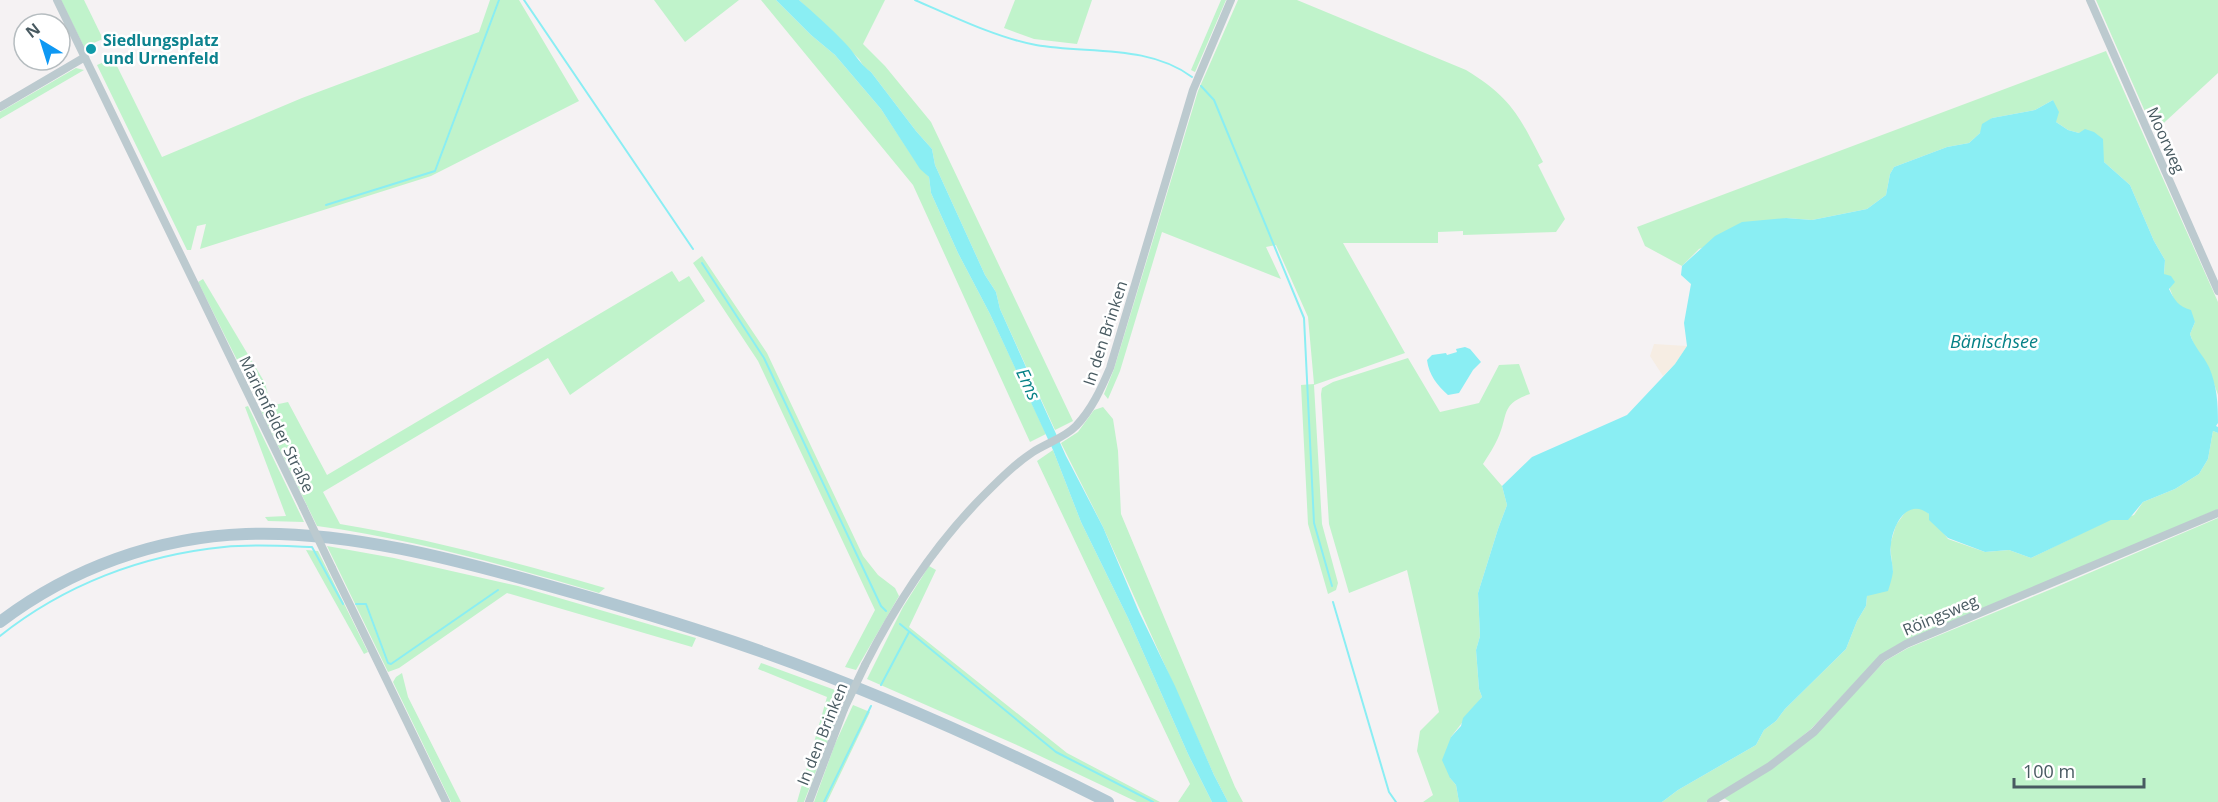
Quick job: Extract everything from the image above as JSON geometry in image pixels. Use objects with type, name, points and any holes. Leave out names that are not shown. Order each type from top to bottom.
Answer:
[{"type":"main road","points":[[0,622],[47,591],[79,574],[123,557],[168,544],[225,535],[265,533],[306,535],[361,543],[490,570],[628,608],[736,642],[930,718],[1014,755],[1108,802]]},
{"type":"street","name":"Marienfelder Straße","points":[[57,0],[446,802]]},
{"type":"street","name":"In den Brinken","points":[[809,802],[844,709],[865,665],[906,591],[955,526],[1017,464],[1064,436],[1078,423],[1098,396],[1110,368],[1193,90],[1232,0]]},
{"type":"street","name":"Moorweg","points":[[2090,0],[2218,291]]},
{"type":"street","points":[[0,107],[85,57]]},
{"type":"street","name":"Röingsweg","points":[[1711,802],[1770,766],[1814,732],[1882,658],[1906,644],[2218,513]]},
{"type":"green space","points":[[61,0],[84,0],[103,39],[84,47],[72,22],[72,12],[67,12]]},
{"type":"green space","points":[[490,0],[519,0],[579,101],[431,176],[200,249],[206,224],[197,226],[191,250],[187,250],[97,65],[113,58],[162,157],[302,98],[479,32]]},
{"type":"green space","points":[[654,0],[739,0],[685,42]]},
{"type":"green space","points":[[761,0],[776,0],[835,55],[881,109],[916,162],[929,177],[931,193],[958,253],[990,314],[1046,434],[1030,442],[913,185]]},
{"type":"green space","points":[[799,0],[885,0],[863,44],[885,66],[931,122],[1073,421],[1055,430],[1000,309],[996,292],[985,275],[935,165],[932,149],[871,72]]},
{"type":"green space","points":[[1015,0],[1092,0],[1077,44],[1034,39],[1004,28]]},
{"type":"green space","points":[[1221,0],[1226,0],[1195,72],[1191,70]]},
{"type":"green space","points":[[1238,0],[1297,0],[1466,70],[1482,80],[1504,99],[1520,120],[1543,162],[1538,165],[1565,219],[1556,232],[1463,235],[1463,231],[1438,232],[1438,243],[1343,243],[1405,353],[1314,385],[1322,524],[1338,583],[1336,590],[1328,594],[1308,524],[1301,385],[1314,384],[1308,317],[1276,245],[1266,247],[1281,279],[1162,232],[1120,371],[1108,399],[1104,394],[1114,369],[1198,91]]},
{"type":"green space","points":[[2096,0],[2218,0],[2218,73],[2154,132]]},
{"type":"green space","points":[[2106,51],[2218,302],[2218,395],[2208,366],[2194,345],[2190,334],[2195,322],[2175,302],[2164,274],[2165,260],[2154,241],[2130,185],[2104,162],[2079,133],[2068,130],[2056,122],[2053,100],[2035,110],[1992,118],[1969,143],[1947,147],[1894,167],[1890,174],[1886,195],[1867,209],[1812,220],[1786,218],[1699,249],[1682,266],[1645,246],[1637,227]]},
{"type":"green space","points":[[76,68],[84,70],[0,119],[0,112]]},
{"type":"green space","points":[[702,256],[767,353],[863,556],[878,575],[895,588],[899,596],[856,670],[845,667],[875,610],[758,361],[693,263]]},
{"type":"green space","points":[[672,271],[679,282],[689,276],[705,301],[570,395],[548,358],[323,492],[340,524],[474,552],[605,588],[599,593],[495,563],[424,546],[317,526],[261,411],[288,402],[327,475]]},
{"type":"green space","points":[[203,279],[265,383],[268,395],[255,396],[198,282]]},
{"type":"green space","points":[[1408,358],[1440,412],[1479,403],[1499,365],[1519,364],[1530,394],[1510,406],[1498,438],[1483,464],[1502,486],[1507,505],[1478,593],[1480,636],[1476,650],[1479,689],[1482,697],[1451,737],[1450,778],[1456,785],[1459,802],[1423,802],[1433,795],[1417,751],[1420,731],[1439,712],[1407,570],[1349,593],[1329,524],[1322,388],[1333,382]]},
{"type":"green space","points":[[248,406],[304,522],[268,521],[265,517],[286,516],[245,407]]},
{"type":"green space","points":[[1103,407],[1113,419],[1118,451],[1121,514],[1243,802],[1228,802],[1214,775],[1103,527],[1061,443],[1078,432],[1094,410]]},
{"type":"green space","points":[[2213,431],[2218,433],[2218,509],[1880,656],[1811,729],[1768,764],[1706,802],[1662,802],[1678,790],[1756,745],[1764,730],[1776,721],[1785,709],[1846,649],[1857,621],[1866,606],[1867,596],[1893,572],[1890,545],[1896,525],[1906,511],[1914,507],[1923,509],[1948,539],[1985,552],[2009,550],[2031,558],[2111,519],[2120,520],[2134,515],[2143,502],[2175,489],[2199,474],[2208,459]]},
{"type":"green space","points":[[1053,450],[1081,522],[1128,618],[1188,754],[1212,802],[1178,802],[1190,784],[1037,461]]},
{"type":"green space","points":[[2218,518],[2218,802],[1730,802],[1724,798],[1815,734],[1885,661],[1908,648]]},
{"type":"green space","points":[[327,546],[394,558],[518,586],[696,638],[692,647],[507,593],[399,668],[388,672]]},
{"type":"green space","points":[[306,550],[318,551],[368,652],[364,654]]},
{"type":"green space","points":[[929,566],[936,570],[909,627],[1067,753],[1160,802],[1137,802],[1019,746],[867,679],[903,607]]},
{"type":"green space","points":[[761,663],[846,694],[804,802],[797,802],[827,697],[758,669]]},
{"type":"green space","points":[[402,673],[408,697],[461,802],[451,802],[393,682]]},
{"type":"green space","points":[[853,705],[870,712],[827,802],[814,802],[835,744]]},
{"type":"sand","points":[[1654,344],[1687,346],[1675,364],[1663,376],[1650,356]]},
{"type":"water","name":"Ems","points":[[776,0],[799,0],[829,26],[871,72],[932,149],[935,165],[985,275],[996,292],[1000,309],[1066,456],[1103,527],[1139,612],[1228,802],[1212,802],[1188,754],[1128,618],[1081,522],[1053,450],[931,193],[929,177],[920,169],[881,109],[835,55]]},
{"type":"water","name":"Bänischsee","points":[[2053,100],[2059,112],[2056,122],[2068,130],[2079,133],[2085,129],[2094,132],[2103,139],[2104,162],[2130,185],[2154,241],[2165,260],[2164,274],[2171,276],[2175,282],[2169,289],[2171,293],[2180,305],[2191,310],[2195,322],[2190,334],[2212,374],[2218,408],[2216,426],[2218,433],[2213,431],[2208,459],[2199,474],[2175,489],[2143,502],[2128,520],[2111,520],[2031,558],[2009,550],[1985,552],[1948,538],[1929,520],[1929,514],[1914,509],[1908,511],[1898,521],[1892,536],[1890,551],[1893,572],[1888,591],[1867,596],[1866,606],[1857,621],[1846,649],[1785,709],[1776,721],[1764,730],[1756,745],[1678,790],[1662,802],[1459,802],[1456,785],[1450,778],[1442,760],[1451,737],[1461,726],[1463,718],[1482,697],[1479,689],[1476,650],[1480,636],[1478,593],[1507,505],[1502,486],[1532,457],[1627,415],[1675,364],[1687,346],[1684,323],[1691,284],[1681,275],[1682,266],[1715,236],[1742,222],[1786,218],[1812,220],[1867,209],[1886,195],[1890,174],[1894,167],[1947,147],[1969,143],[1980,133],[1982,124],[1992,118],[2035,110]]},
{"type":"water","points":[[1465,347],[1470,349],[1481,362],[1473,370],[1459,393],[1448,395],[1434,379],[1427,360],[1432,355],[1446,353],[1447,355],[1457,352],[1456,349]]},
{"type":"waterway","points":[[326,205],[435,171],[499,0]]},
{"type":"waterway","points":[[524,0],[693,249]]},
{"type":"waterway","points":[[915,0],[975,26],[1021,42],[1056,48],[1137,55],[1156,59],[1192,77]]},
{"type":"waterway","points":[[1201,86],[1214,100],[1304,318],[1314,523],[1332,586]]},
{"type":"waterway","points":[[702,263],[764,358],[881,606],[886,611]]},
{"type":"waterway","points":[[0,636],[50,602],[105,575],[163,557],[224,547],[257,545],[312,547],[343,604]]},
{"type":"waterway","points":[[356,604],[366,604],[388,663],[391,664],[498,590]]},
{"type":"waterway","points":[[1333,602],[1389,792],[1396,802]]},
{"type":"waterway","points":[[900,624],[1056,752],[1153,802]]},
{"type":"waterway","points":[[881,685],[909,632]]},
{"type":"waterway","points":[[824,802],[871,706]]},
{"type":"place","name":"Siedlungsplatz und Urnenfeld","points":[[91,49]]}]
